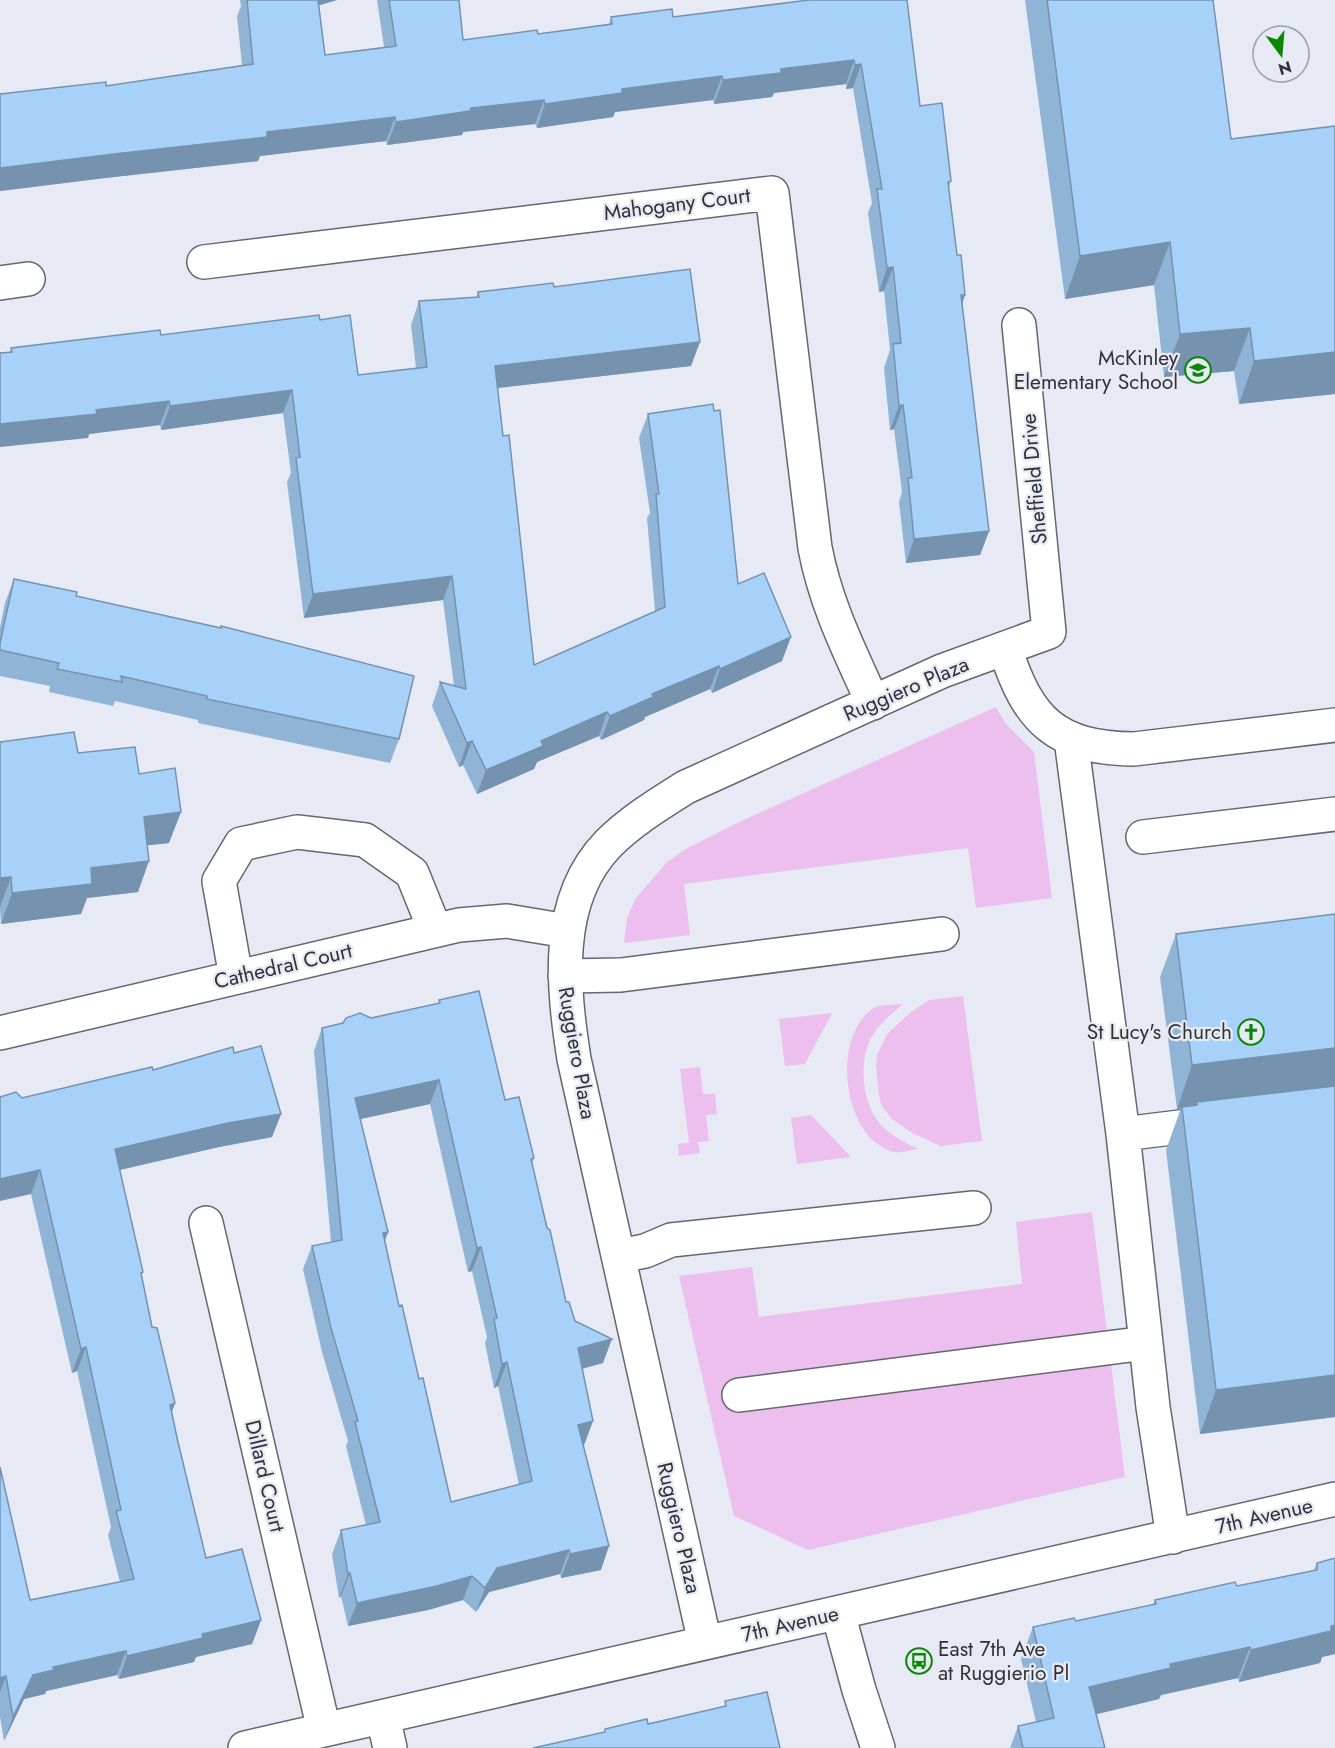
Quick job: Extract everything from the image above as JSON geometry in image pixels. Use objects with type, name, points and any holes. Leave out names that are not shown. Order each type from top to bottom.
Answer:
[{"type":"street","name":"Mahogany Court","points":[[204,262],[772,193],[820,578],[829,604],[873,703]]},
{"type":"street","name":"Sheffield Drive","points":[[1019,325],[1048,632]]},
{"type":"street","name":"Ruggiero Plaza","points":[[705,1643],[574,1059],[568,1024],[565,976],[567,932],[575,901],[589,870],[608,845],[639,819],[686,787],[942,671],[1048,632]]},
{"type":"street","points":[[1005,648],[1019,688],[1028,703],[1050,727],[1071,739],[1107,748],[1134,749],[1335,725]]},
{"type":"street","points":[[1071,739],[1123,1134],[1153,1407],[1173,1537]]},
{"type":"street","points":[[1143,837],[1335,814]]},
{"type":"street","points":[[236,977],[219,880],[241,844],[297,832],[365,840],[412,873],[435,930]]},
{"type":"street","name":"Cathedral Court","points":[[0,1033],[459,925],[507,921],[567,932]]},
{"type":"street","points":[[565,976],[621,975],[942,934]]},
{"type":"street","points":[[1123,1134],[1246,1119]]},
{"type":"street","points":[[619,1256],[645,1251],[671,1240],[974,1208]]},
{"type":"street","name":"Dillard Court","points":[[206,1223],[324,1730]]},
{"type":"street","points":[[739,1395],[1146,1343]]},
{"type":"street","name":"7th Avenue","points":[[245,1748],[324,1730],[386,1732],[705,1643],[1335,1499]]},
{"type":"street","points":[[838,1613],[878,1748]]},
{"type":"shaded area","points":[[996,707],[1006,724],[1034,752],[1052,898],[976,908],[968,848],[684,884],[690,935],[624,943],[627,918],[636,898],[667,862],[688,848],[739,822]]},
{"type":"shaded area","points":[[963,996],[982,1141],[941,1146],[912,1133],[892,1119],[882,1106],[876,1067],[877,1055],[887,1034],[911,1012],[929,1000]]},
{"type":"shaded area","points":[[903,1004],[881,1024],[871,1038],[864,1059],[863,1071],[866,1096],[875,1117],[890,1133],[918,1149],[898,1152],[890,1151],[879,1145],[864,1130],[855,1114],[847,1076],[852,1037],[860,1021],[875,1007]]},
{"type":"shaded area","points":[[832,1013],[805,1064],[785,1066],[779,1019]]},
{"type":"shaded area","points":[[700,1067],[703,1094],[715,1094],[717,1114],[706,1115],[709,1141],[698,1142],[700,1153],[679,1156],[678,1144],[689,1143],[680,1069]]},
{"type":"shaded area","points":[[811,1115],[851,1157],[797,1164],[791,1118]]},
{"type":"shaded area","points":[[1092,1212],[1125,1477],[808,1550],[734,1516],[679,1276],[752,1267],[759,1317],[1022,1284],[1016,1222]]},
{"type":"building","points":[[247,0],[318,0],[325,55],[396,46],[389,0],[459,0],[463,40],[537,30],[538,34],[612,24],[611,17],[672,9],[673,17],[809,0],[907,0],[920,106],[942,103],[951,181],[948,182],[957,255],[961,255],[965,295],[961,295],[989,531],[914,539],[908,478],[912,478],[903,405],[899,406],[893,344],[901,343],[893,267],[887,268],[877,189],[882,189],[861,64],[855,65],[854,60],[781,69],[781,73],[723,80],[722,76],[622,89],[622,93],[545,104],[544,100],[471,108],[470,111],[396,122],[395,117],[267,132],[267,137],[0,168],[0,94],[106,82],[106,86],[253,64]]},
{"type":"building","points":[[1047,0],[1213,0],[1231,139],[1335,126],[1335,352],[1254,361],[1250,328],[1180,334],[1170,242],[1080,256]]},
{"type":"building","points":[[690,269],[700,342],[495,366],[503,436],[509,435],[534,665],[665,607],[656,494],[659,494],[648,414],[713,404],[714,411],[720,410],[738,584],[764,573],[791,637],[720,669],[719,666],[652,694],[653,697],[610,716],[607,712],[541,741],[543,746],[486,770],[472,741],[467,743],[440,682],[466,689],[452,576],[313,594],[296,458],[300,457],[292,390],[170,406],[169,401],[96,410],[97,414],[0,424],[0,353],[12,352],[11,348],[160,330],[161,335],[319,315],[320,320],[350,315],[358,375],[427,367],[419,301],[479,297],[478,292],[553,283],[554,287]]},
{"type":"building","points":[[14,579],[77,592],[76,596],[221,628],[221,626],[414,676],[399,739],[207,699],[207,696],[121,676],[122,682],[57,669],[59,663],[0,650]]},
{"type":"building","points":[[74,732],[78,753],[135,747],[139,774],[175,768],[181,812],[144,817],[149,861],[91,868],[92,884],[12,893],[11,877],[0,878],[0,742]]},
{"type":"building","name":"St Lucy's Church","points":[[1335,914],[1335,1048],[1192,1065],[1176,934]]},
{"type":"building","points":[[479,991],[505,1100],[519,1097],[534,1158],[531,1159],[566,1302],[569,1302],[575,1321],[612,1339],[578,1348],[593,1421],[578,1425],[609,1546],[570,1554],[569,1550],[497,1568],[485,1588],[472,1576],[357,1603],[350,1573],[348,1574],[341,1530],[380,1522],[355,1422],[358,1421],[331,1328],[312,1246],[342,1240],[322,1028],[343,1023],[346,1018],[360,1013],[371,1018],[440,1003],[439,1000]],"holes":[[[439,1080],[477,1248],[481,1247],[497,1318],[494,1319],[502,1364],[507,1362],[532,1481],[451,1502],[423,1378],[419,1379],[402,1305],[399,1306],[383,1233],[388,1232],[355,1098]]]},
{"type":"building","points":[[261,1046],[281,1114],[228,1123],[115,1149],[143,1272],[141,1273],[152,1327],[157,1328],[175,1403],[170,1405],[206,1558],[242,1549],[261,1620],[202,1634],[203,1638],[127,1656],[126,1651],[53,1667],[54,1670],[33,1675],[13,1717],[6,1676],[0,1678],[0,1467],[30,1600],[134,1579],[116,1511],[121,1510],[86,1347],[81,1349],[40,1170],[0,1179],[0,1097],[16,1092],[22,1098],[152,1067],[153,1070],[233,1047],[234,1053]]},
{"type":"building","points":[[1335,1086],[1335,1375],[1216,1390],[1182,1107],[1197,1105],[1197,1102]]},
{"type":"building","points":[[1335,1558],[1335,1625],[1331,1626],[1331,1631],[1251,1650],[1250,1647],[1170,1664],[1171,1668],[1089,1687],[1105,1748],[1023,1748],[1018,1726],[1054,1718],[1033,1627],[1074,1618],[1076,1621],[1156,1604],[1155,1600],[1235,1582],[1237,1586],[1317,1570],[1317,1563]]},
{"type":"building","points":[[767,1692],[780,1748],[533,1748],[605,1732],[605,1729],[647,1719],[648,1724],[726,1706],[725,1701]]},
{"type":"place","name":"McKinley Elementary School","points":[[1198,370]]},
{"type":"place","name":"St Lucy's Church","points":[[1251,1032]]},
{"type":"place","name":"East 7th Ave at Ruggierio Pl","points":[[919,1661]]}]
